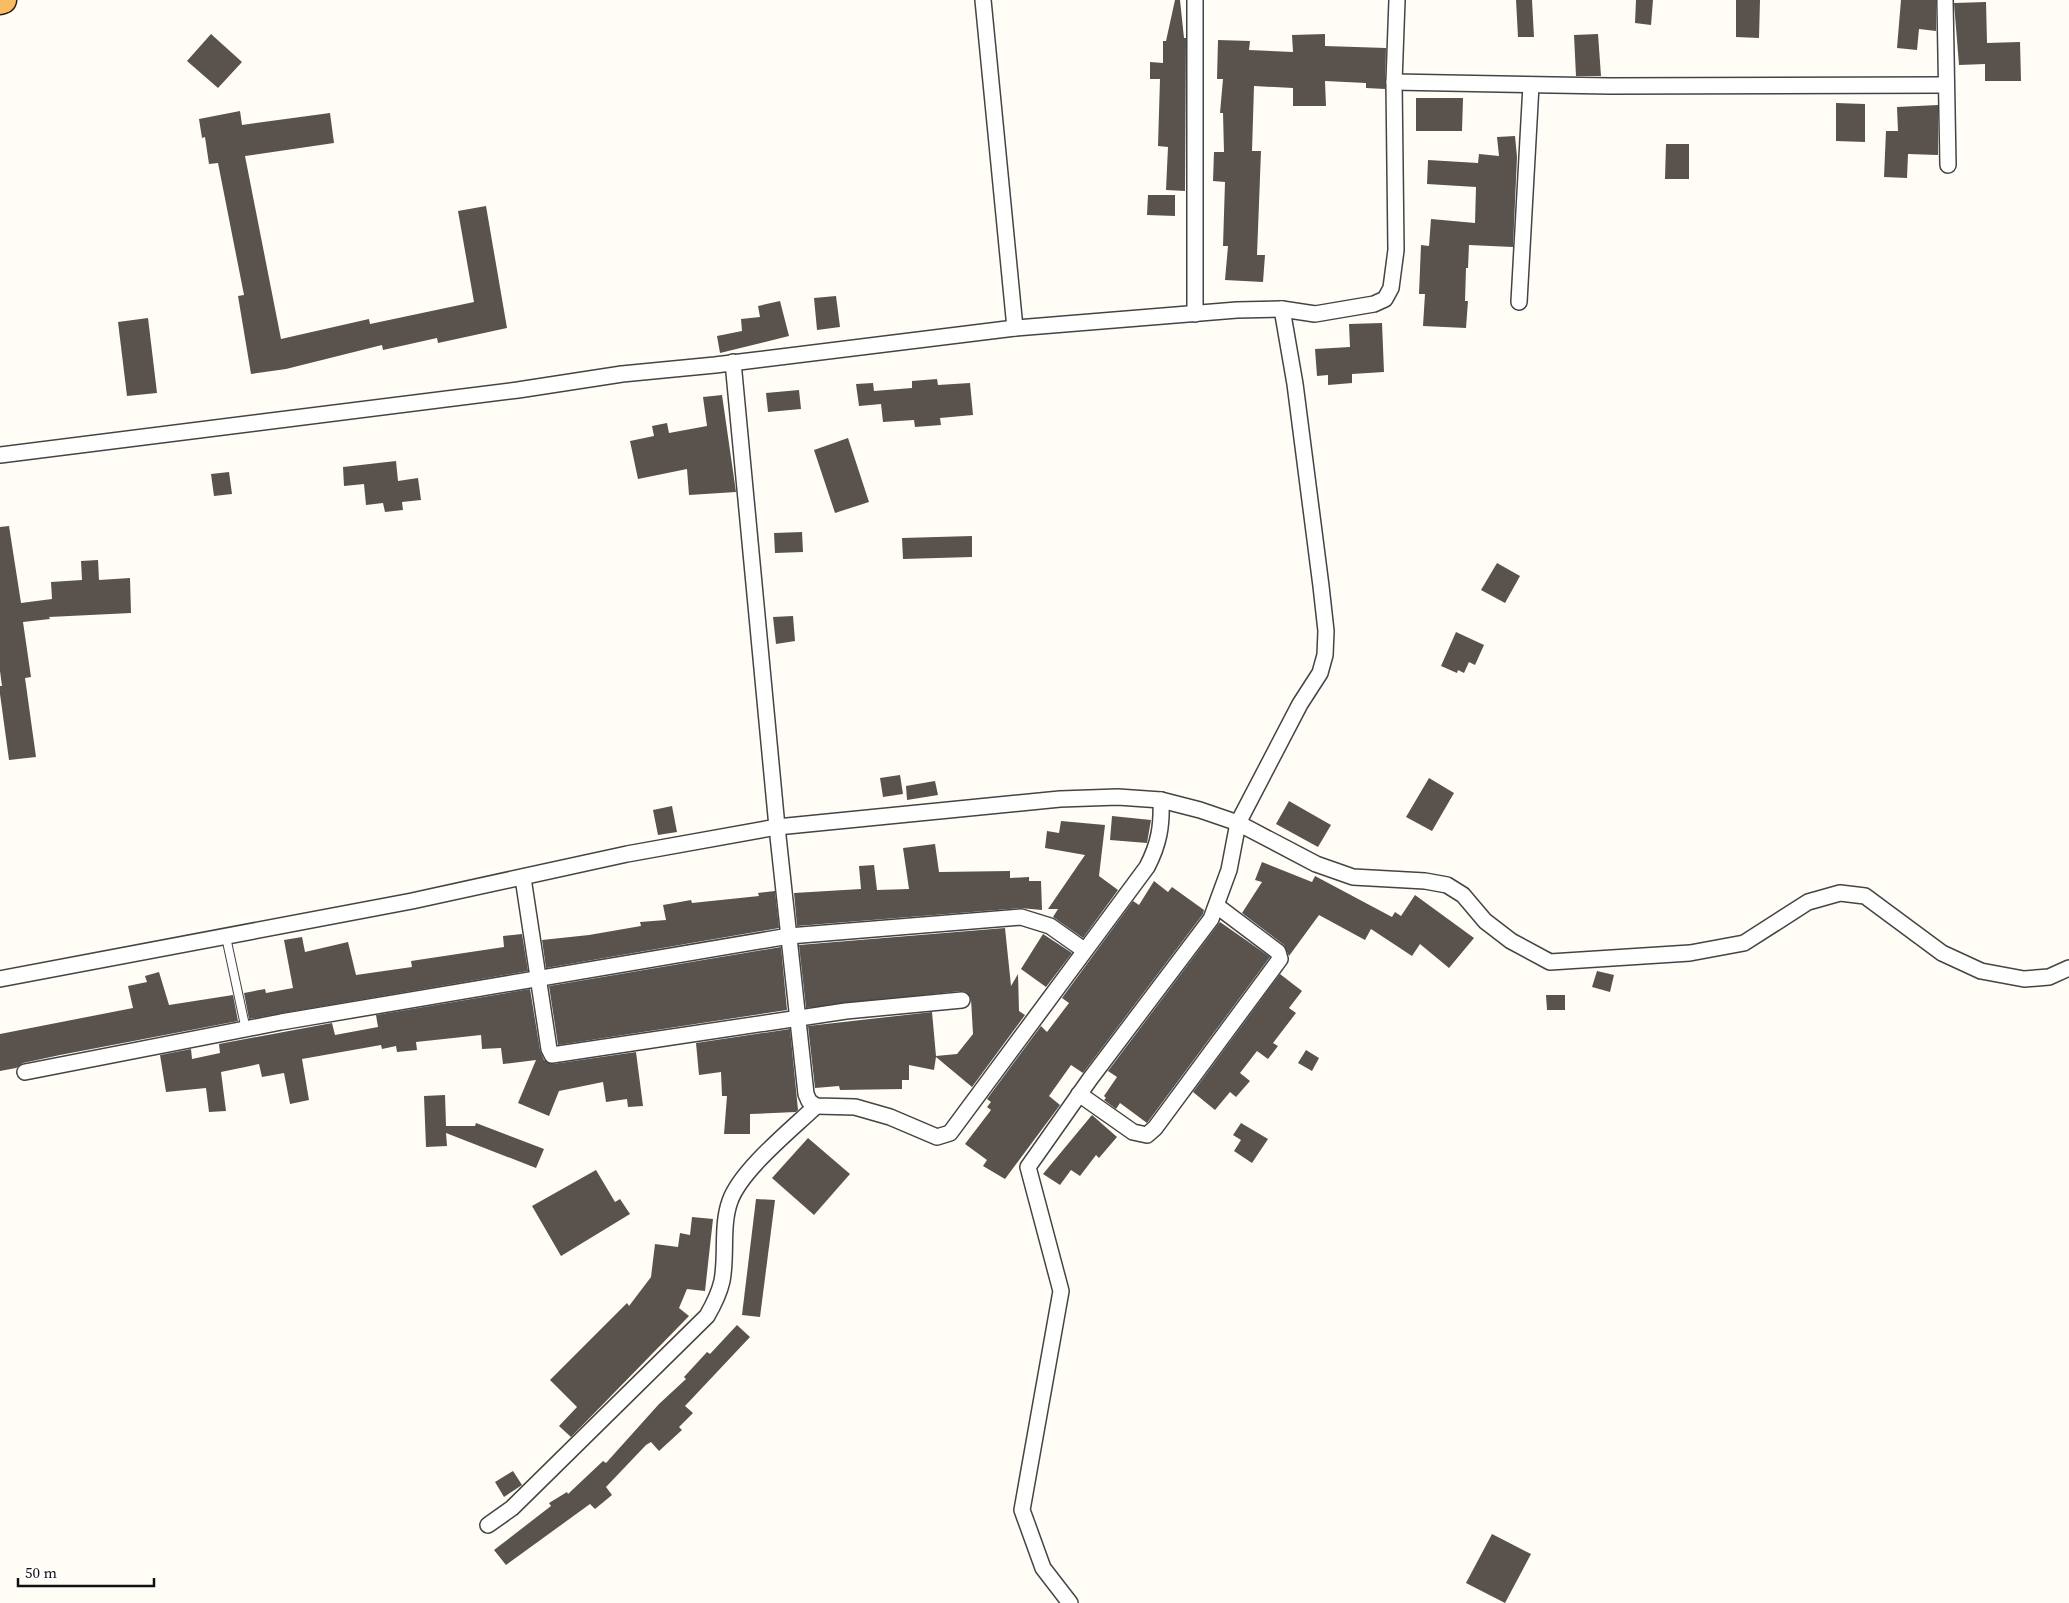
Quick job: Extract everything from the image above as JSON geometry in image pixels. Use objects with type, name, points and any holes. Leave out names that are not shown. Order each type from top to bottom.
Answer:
[{"type":"street","points":[[983,0],[1015,328]]},
{"type":"street","points":[[1195,0],[1195,314]]},
{"type":"street","points":[[0,455],[518,390],[622,374],[1015,328],[1282,309],[1315,314],[1374,304],[1385,299],[1391,288],[1396,250],[1394,82],[1397,0]]},
{"type":"street","points":[[1945,0],[1948,165]]},
{"type":"street","points":[[1394,82],[1531,86],[1946,84]]},
{"type":"street","points":[[1519,302],[1531,86]]},
{"type":"street","points":[[1070,1603],[1043,1568],[1022,1510],[1061,1291],[1028,1167],[1079,1094],[1211,919],[1229,870],[1238,823],[1300,704],[1320,673],[1325,655],[1326,631],[1295,384],[1282,309]]},
{"type":"street","points":[[732,362],[777,828],[797,1018],[806,1094],[809,1101],[816,1106],[855,1107],[869,1110],[932,1135],[944,1136],[957,1126],[1084,950],[1147,867],[1156,850],[1162,828],[1161,800]]},
{"type":"street","points":[[0,979],[226,937],[523,878],[627,854],[777,828],[1060,799],[1118,798],[1161,800],[1200,810],[1238,823],[1316,864],[1353,877],[1425,881],[1447,885],[1464,896],[1485,921],[1511,941],[1550,962],[1690,953],[1744,944],[1808,902],[1840,893],[1865,896],[1942,953],[1981,972],[2024,979],[2048,976],[2069,968]]},
{"type":"street","points":[[523,878],[550,1053],[555,1055],[846,1011],[962,1000]]},
{"type":"street","points":[[1079,1094],[1133,1132],[1147,1135],[1161,1120],[1259,989],[1280,959],[1278,952],[1217,906]]},
{"type":"street","points":[[25,1072],[410,1000],[538,980],[789,936],[853,929],[1021,917],[1050,926],[1084,950]]},
{"type":"street","points":[[488,1525],[519,1502],[707,1316],[716,1300],[722,1279],[726,1222],[729,1203],[735,1188],[752,1168],[816,1106]]},
{"type":"lane","points":[[226,937],[246,1030]]},
{"type":"building","points":[[1175,0],[1180,0],[1184,38],[1186,38],[1185,191],[1166,190],[1168,147],[1158,146],[1160,79],[1150,79],[1150,62],[1163,63],[1163,41],[1166,41]]},
{"type":"building","points":[[1516,0],[1532,0],[1534,37],[1518,37]]},
{"type":"building","points":[[1636,0],[1653,0],[1651,25],[1635,23]]},
{"type":"building","points":[[1736,0],[1760,0],[1759,38],[1736,37]]},
{"type":"building","points":[[1901,0],[1936,0],[1936,31],[1919,29],[1917,50],[1897,48]]},
{"type":"building","points":[[1986,2],[1987,43],[2020,42],[2021,81],[1985,81],[1985,64],[1959,65],[1954,3]]},
{"type":"building","points":[[211,34],[242,62],[218,88],[187,61]]},
{"type":"building","points":[[1325,34],[1325,46],[1386,48],[1385,89],[1366,88],[1366,83],[1325,81],[1326,106],[1293,106],[1293,88],[1254,86],[1252,151],[1261,151],[1257,255],[1265,255],[1263,282],[1225,280],[1228,246],[1223,246],[1225,182],[1213,181],[1214,152],[1224,152],[1223,113],[1220,113],[1223,79],[1217,79],[1218,40],[1250,41],[1249,50],[1293,52],[1292,35]]},
{"type":"building","points":[[1598,34],[1601,76],[1576,76],[1574,35]]},
{"type":"building","points":[[1416,98],[1463,98],[1462,131],[1416,131]]},
{"type":"building","points":[[1836,103],[1865,104],[1865,142],[1836,141]]},
{"type":"building","points":[[1938,105],[1938,155],[1908,154],[1907,178],[1884,177],[1886,131],[1898,131],[1897,107]]},
{"type":"building","points":[[240,111],[242,125],[330,113],[334,143],[245,156],[281,339],[369,319],[370,324],[474,302],[458,211],[486,206],[507,328],[438,343],[437,338],[383,350],[382,345],[286,369],[251,374],[238,296],[244,295],[218,163],[209,164],[205,137],[202,138],[199,119]]},
{"type":"building","points":[[1515,136],[1517,157],[1513,247],[1469,245],[1468,268],[1466,268],[1465,301],[1468,301],[1466,328],[1423,326],[1425,294],[1419,294],[1421,245],[1429,246],[1431,219],[1475,223],[1476,187],[1427,184],[1428,160],[1478,163],[1479,154],[1499,156],[1497,137]]},
{"type":"building","points":[[1666,144],[1689,144],[1689,179],[1665,179]]},
{"type":"building","points":[[1148,195],[1175,195],[1175,216],[1147,215]]},
{"type":"building","points":[[836,296],[840,327],[817,330],[814,298]]},
{"type":"building","points":[[780,301],[789,336],[720,353],[717,336],[742,331],[741,319],[760,317],[758,306]]},
{"type":"building","points":[[148,318],[157,393],[127,396],[118,322]]},
{"type":"building","points":[[1382,323],[1384,372],[1352,374],[1352,383],[1328,385],[1328,375],[1317,376],[1315,349],[1350,347],[1349,324]]},
{"type":"building","points":[[937,379],[938,385],[970,383],[973,415],[940,418],[941,425],[915,427],[914,420],[883,422],[881,404],[859,406],[856,384],[873,383],[874,391],[912,388],[912,381]]},
{"type":"building","points":[[799,390],[801,409],[768,412],[766,393]]},
{"type":"building","points":[[722,395],[736,492],[689,495],[687,469],[638,479],[630,441],[654,436],[652,426],[667,423],[669,433],[707,426],[703,397]]},
{"type":"building","points":[[848,438],[869,502],[835,513],[814,450]]},
{"type":"building","points":[[396,461],[398,481],[418,478],[421,500],[402,502],[403,510],[385,512],[383,503],[366,505],[364,484],[344,486],[343,467]]},
{"type":"building","points":[[229,472],[232,494],[214,496],[211,474]]},
{"type":"building","points":[[9,526],[21,603],[52,599],[51,582],[82,580],[81,561],[98,560],[99,580],[130,578],[131,613],[49,617],[50,619],[23,622],[31,677],[25,678],[36,757],[9,760],[0,694],[0,686],[2,686],[0,671],[0,527]]},
{"type":"building","points":[[802,532],[803,552],[775,553],[774,533]]},
{"type":"building","points":[[972,536],[972,557],[903,559],[902,538]]},
{"type":"building","points":[[1497,563],[1520,576],[1505,603],[1481,590]]},
{"type":"building","points":[[793,616],[795,641],[776,644],[773,617]]},
{"type":"building","points":[[1456,632],[1484,645],[1475,665],[1469,662],[1464,673],[1458,670],[1457,673],[1441,666]]},
{"type":"building","points":[[900,775],[903,794],[883,797],[880,778]]},
{"type":"building","points":[[1429,778],[1454,793],[1432,831],[1406,817]]},
{"type":"building","points":[[935,781],[938,795],[907,800],[906,786]]},
{"type":"building","points":[[1289,801],[1331,825],[1318,847],[1276,824]]},
{"type":"building","points":[[672,806],[677,832],[658,835],[653,810]]},
{"type":"building","points":[[1112,816],[1151,820],[1147,843],[1110,840]]},
{"type":"building","points":[[1061,821],[1105,825],[1099,876],[1118,890],[1083,938],[1053,917],[1058,909],[1048,909],[1085,855],[1045,848],[1047,831],[1059,833]]},
{"type":"building","points":[[935,844],[939,872],[1010,871],[1010,878],[1029,877],[1029,881],[1041,881],[1042,910],[1020,908],[797,926],[794,893],[861,889],[859,866],[874,865],[877,890],[909,889],[903,848]]},
{"type":"building","points":[[1262,862],[1312,882],[1315,876],[1392,917],[1395,912],[1401,916],[1415,895],[1474,938],[1449,968],[1420,944],[1412,956],[1371,929],[1365,940],[1319,915],[1289,956],[1284,945],[1242,913],[1262,882],[1255,880]]},
{"type":"building","points":[[1154,881],[1168,892],[1172,887],[1204,910],[1203,914],[1083,1073],[1071,1065],[1049,1096],[1060,1105],[1005,1179],[983,1166],[987,1160],[965,1144],[991,1110],[987,1107],[991,1102],[987,1099],[1041,1026],[1047,1032],[1069,1003],[1062,998],[1133,901],[1139,905]]},
{"type":"building","points":[[775,891],[779,928],[546,968],[542,940],[589,935],[641,926],[640,922],[666,920],[663,905],[691,900],[692,903],[759,896],[758,893]]},
{"type":"building","points":[[1220,922],[1270,957],[1147,1123],[1120,1103],[1116,1109],[1104,1100],[1106,1098],[1104,1096],[1117,1077],[1108,1071]]},
{"type":"building","points":[[1005,928],[1011,986],[1018,974],[1019,1011],[1025,1015],[972,1087],[936,1057],[934,1070],[909,1065],[909,1080],[902,1080],[902,1089],[840,1090],[839,1086],[815,1088],[808,1026],[932,1012],[936,1056],[957,1054],[973,1034],[971,999],[966,992],[961,991],[806,1008],[799,945]]},
{"type":"building","points":[[522,934],[528,971],[249,1019],[244,993],[265,989],[266,993],[293,988],[284,940],[302,937],[305,952],[348,942],[356,975],[412,967],[411,961],[504,947],[503,936]]},
{"type":"building","points":[[1043,934],[1072,953],[1046,987],[1021,969]]},
{"type":"building","points":[[781,947],[787,1010],[558,1045],[549,986]]},
{"type":"building","points":[[1597,971],[1614,975],[1610,992],[1592,987]]},
{"type":"building","points":[[159,972],[169,1005],[233,995],[238,1021],[60,1055],[23,1063],[16,1068],[0,1071],[0,1034],[133,1008],[128,986],[147,982],[145,976]]},
{"type":"building","points":[[1280,974],[1302,991],[1289,1008],[1296,1013],[1273,1043],[1278,1046],[1268,1059],[1257,1051],[1240,1073],[1250,1081],[1236,1097],[1230,1092],[1215,1110],[1193,1092]]},
{"type":"building","points":[[530,989],[540,1050],[544,1060],[553,1064],[636,1052],[643,1106],[628,1107],[627,1099],[606,1102],[603,1082],[559,1091],[549,1116],[518,1103],[536,1060],[503,1064],[501,1048],[482,1049],[481,1035],[416,1042],[417,1050],[397,1052],[396,1046],[382,1049],[381,1045],[302,1059],[309,1100],[290,1104],[284,1073],[262,1077],[259,1064],[221,1072],[226,1111],[209,1112],[206,1088],[166,1092],[160,1055],[191,1049],[192,1059],[220,1053],[219,1044],[332,1023],[335,1035],[378,1027],[376,1015]]},
{"type":"building","points":[[1546,995],[1565,995],[1565,1010],[1547,1010]]},
{"type":"building","points":[[790,1029],[798,1110],[796,1112],[750,1114],[750,1134],[724,1134],[727,1096],[722,1096],[721,1072],[699,1075],[696,1043]]},
{"type":"building","points":[[1306,1050],[1319,1058],[1312,1071],[1298,1063]]},
{"type":"building","points":[[445,1095],[446,1126],[475,1126],[476,1123],[544,1149],[536,1168],[446,1133],[447,1146],[426,1147],[424,1096]]},
{"type":"building","points":[[1092,1115],[1117,1137],[1099,1158],[1096,1155],[1080,1176],[1071,1170],[1060,1185],[1043,1174]]},
{"type":"building","points":[[1241,1123],[1268,1139],[1252,1163],[1234,1151],[1241,1140],[1233,1135]]},
{"type":"building","points":[[808,1138],[850,1174],[814,1215],[772,1178]]},
{"type":"building","points":[[596,1170],[615,1202],[620,1199],[630,1214],[561,1256],[532,1206]]},
{"type":"building","points":[[756,1199],[775,1200],[760,1317],[742,1315]]},
{"type":"building","points":[[692,1217],[713,1219],[705,1291],[687,1289],[679,1308],[689,1316],[571,1437],[559,1426],[577,1407],[550,1380],[627,1303],[629,1306],[651,1277],[655,1244],[678,1247],[680,1233],[690,1235]]},
{"type":"building","points":[[737,1325],[750,1337],[685,1406],[693,1413],[679,1427],[682,1430],[659,1451],[651,1442],[646,1445],[606,1487],[612,1495],[595,1509],[590,1504],[506,1565],[494,1550],[551,1506],[549,1503],[567,1492],[568,1494],[603,1461],[606,1463],[659,1404],[686,1379],[684,1377],[707,1352],[710,1354]]},
{"type":"building","points":[[513,1471],[522,1485],[504,1497],[495,1482]]},
{"type":"building","points":[[1492,1534],[1531,1554],[1505,1603],[1466,1583]]}]
